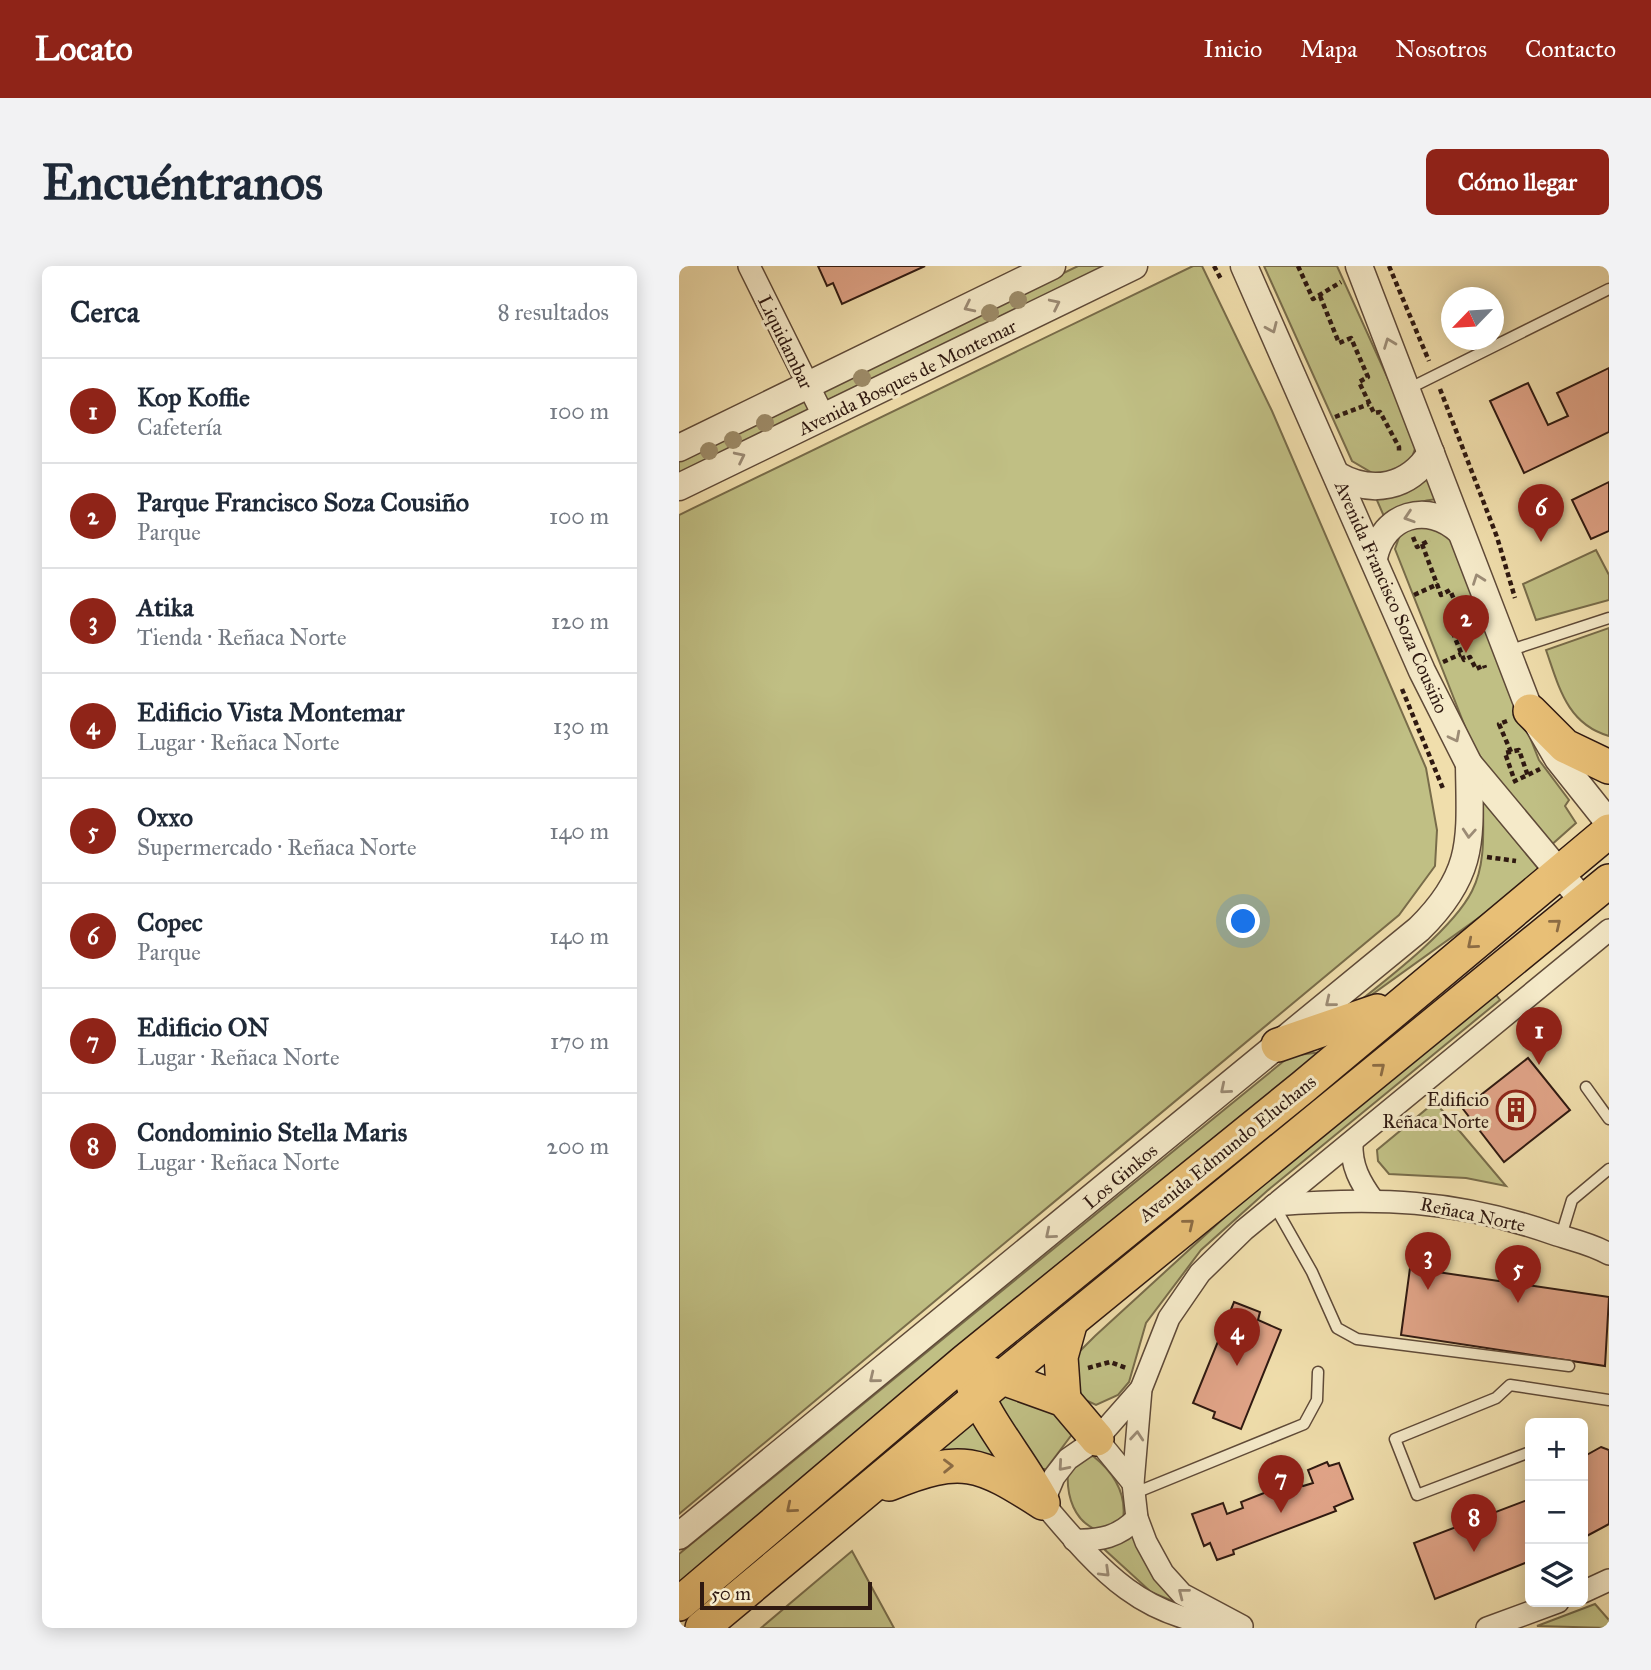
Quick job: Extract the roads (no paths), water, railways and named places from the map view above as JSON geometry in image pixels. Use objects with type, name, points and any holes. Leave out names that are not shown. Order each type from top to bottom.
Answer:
[{"type":"main road","points":[[1516,710],[1565,746],[1609,767]]},
{"type":"main road","name":"Avenida Edmundo Eluchans","points":[[679,1604],[965,1361],[1609,831]]},
{"type":"main road","name":"Avenida Edmundo Eluchans","points":[[702,1628],[1071,1321],[1609,881]]},
{"type":"main road","points":[[1278,1045],[1338,1027],[1406,999]]},
{"type":"main road","points":[[1071,1321],[1061,1357],[1065,1400],[1097,1440]]},
{"type":"main road","points":[[965,1361],[989,1389],[1043,1503]]},
{"type":"main road","points":[[989,1389],[1065,1400]]},
{"type":"main road","points":[[861,1495],[921,1471],[950,1465],[978,1466],[994,1472],[1043,1503]]},
{"type":"street","name":"Liquidambar","points":[[749,266],[824,417]]},
{"type":"street","name":"Avenida Bosques de Montemar","points":[[679,448],[1052,266]]},
{"type":"street","name":"Avenida Bosques de Montemar","points":[[679,487],[1134,266]]},
{"type":"street","name":"Avenida Francisco Soza Cousiño","points":[[1244,266],[1422,671],[1469,764],[1584,902]]},
{"type":"street","points":[[1359,268],[1460,531],[1517,649],[1516,710],[1609,823]]},
{"type":"street","points":[[1337,475],[1364,486],[1378,487],[1404,480],[1417,471],[1431,453]]},
{"type":"street","points":[[1374,558],[1386,530],[1405,517],[1419,513],[1441,517],[1460,531]]},
{"type":"street","name":"Los Ginkos","points":[[679,1536],[1419,929],[1451,894],[1467,855],[1470,831],[1469,764]]},
{"type":"street","points":[[1248,1627],[1203,1625],[1174,1616],[1130,1594],[1105,1574],[1043,1503],[1054,1477],[1068,1459],[1097,1440],[1141,1388],[1170,1318],[1200,1273],[1244,1230],[1609,930]]},
{"type":"street","points":[[1352,1143],[1351,1160],[1360,1182],[1373,1200]]},
{"type":"street","name":"Reñaca Norte","points":[[1274,1205],[1373,1200],[1432,1203],[1508,1218],[1609,1254]]},
{"type":"street","points":[[1141,1388],[1134,1488],[1137,1518],[1146,1542],[1163,1573],[1182,1594],[1248,1627]]},
{"type":"street","points":[[1097,1440],[1134,1488]]},
{"type":"street","points":[[1074,1540],[1094,1541],[1112,1536],[1137,1518]]},
{"type":"street","points":[[1588,1590],[1609,1580]]},
{"type":"street","points":[[1487,1628],[1544,1607]]},
{"type":"lane","points":[[1407,390],[1609,289]]},
{"type":"lane","points":[[1517,649],[1609,618]]},
{"type":"lane","points":[[1586,1087],[1609,1119]]},
{"type":"lane","points":[[1561,1236],[1572,1200],[1609,1169]]},
{"type":"lane","points":[[1274,1205],[1312,1272],[1338,1328],[1357,1339],[1569,1366]]},
{"type":"lane","points":[[1134,1488],[1304,1424],[1317,1399],[1318,1373]]},
{"type":"lane","points":[[1525,1454],[1417,1495],[1395,1439],[1496,1398],[1510,1385],[1609,1400]]},
{"type":"place","name":"Copec","points":[[1541,542]]},
{"type":"place","name":"Parque Francisco Soza Cousiño","points":[[1466,653]]},
{"type":"place","name":"Kop Koffie","points":[[1539,1065]]},
{"type":"place","name":"Edificio Reñaca Norte","points":[[1516,1110]]},
{"type":"place","name":"Atika","points":[[1428,1290]]},
{"type":"place","name":"Oxxo","points":[[1518,1303]]},
{"type":"place","name":"Edificio Vista Montemar","points":[[1237,1366]]},
{"type":"place","name":"Edificio ON","points":[[1281,1513]]},
{"type":"place","name":"Condominio Stella Maris","points":[[1474,1552]]}]
